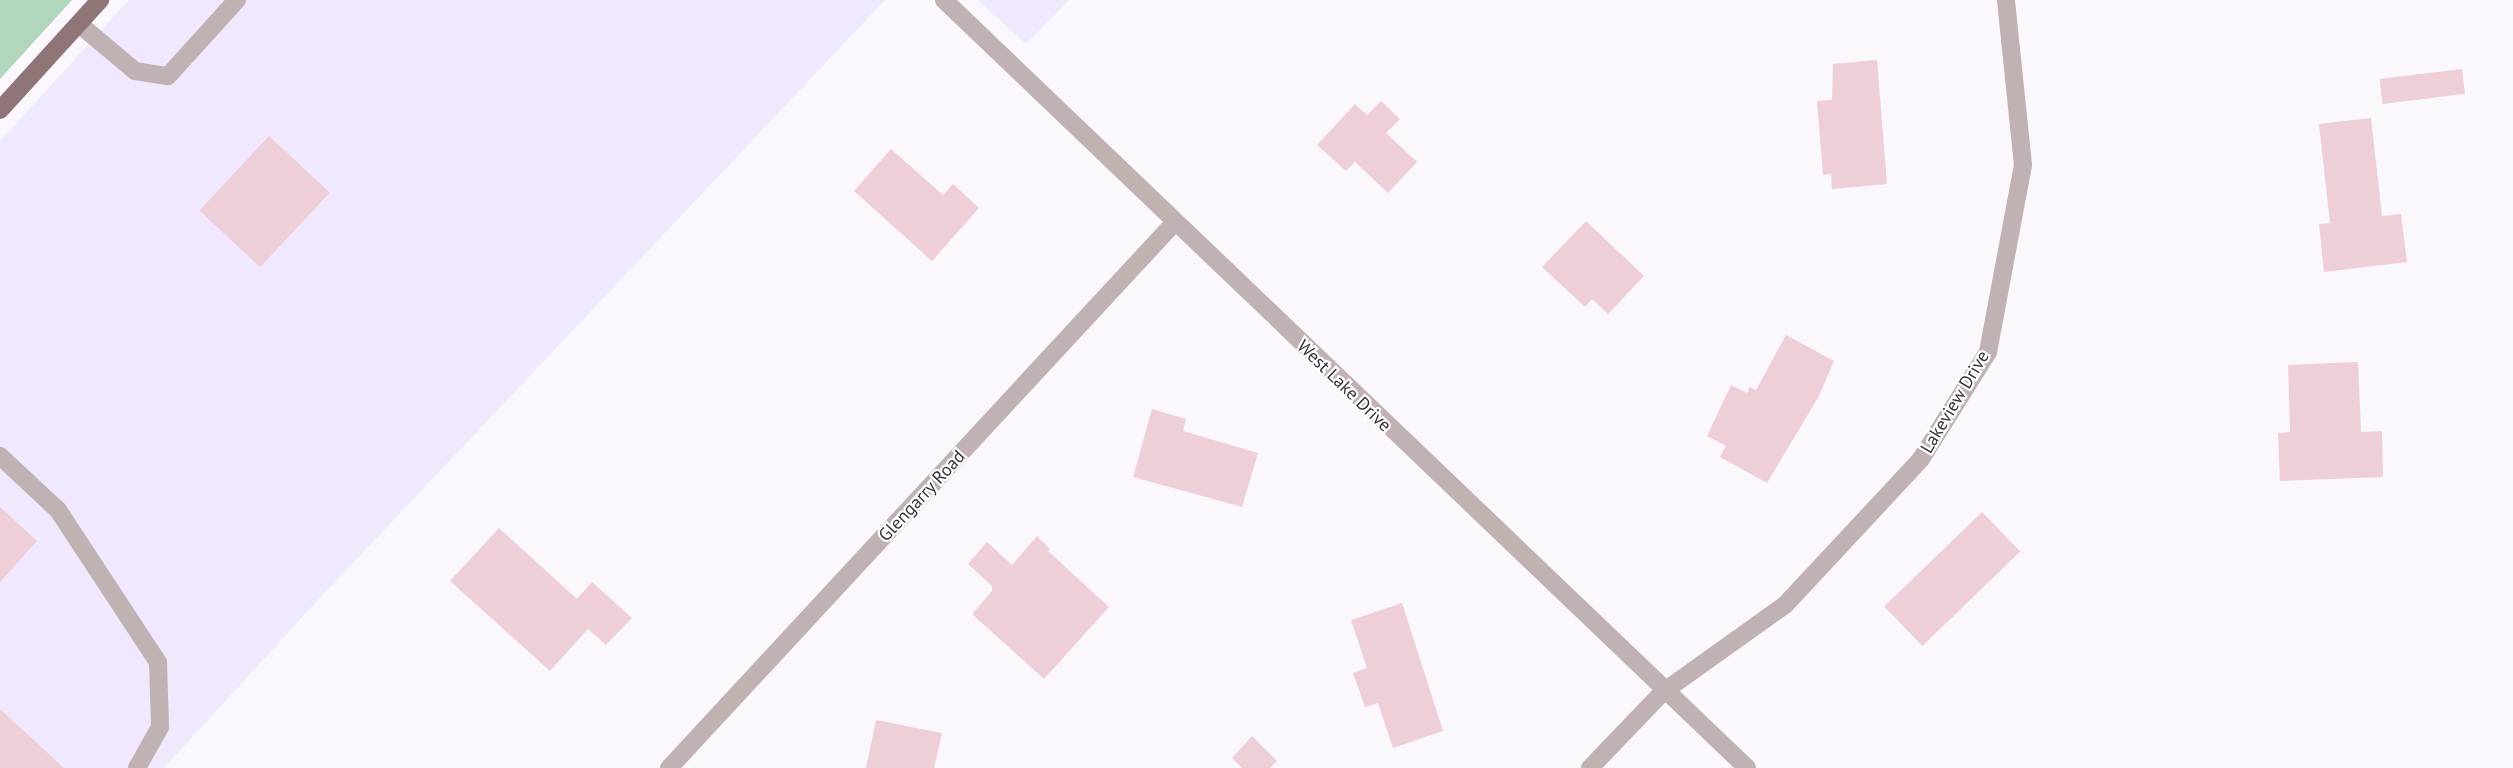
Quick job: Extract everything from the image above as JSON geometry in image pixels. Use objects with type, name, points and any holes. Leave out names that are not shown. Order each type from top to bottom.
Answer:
[{"type":"main road","points":[[0,110],[100,0]]},
{"type":"street","points":[[79,24],[135,70],[168,76],[237,0]]},
{"type":"street","name":"West Lake Drive","points":[[944,0],[1174,223],[1746,768]]},
{"type":"street","name":"Lakeview Drive","points":[[1590,768],[1664,692],[1785,605],[1921,459],[1988,352],[2023,165],[2006,0]]},
{"type":"street","name":"Glengarry Road","points":[[669,768],[1174,223]]},
{"type":"street","points":[[0,456],[58,510],[158,662],[160,727],[137,768]]},
{"type":"shaded area","points":[[129,0],[885,0],[315,603],[164,768],[0,768],[0,141]]},
{"type":"shaded area","points":[[978,0],[1069,0],[1026,44]]},
{"type":"green space","points":[[0,0],[72,0],[0,79]]},
{"type":"building","points":[[1877,60],[1887,184],[1832,189],[1831,174],[1823,175],[1817,101],[1832,100],[1833,64]]},
{"type":"building","points":[[2462,69],[2465,94],[2383,104],[2380,79]]},
{"type":"building","points":[[1381,101],[1400,119],[1386,133],[1417,162],[1388,193],[1355,162],[1346,171],[1317,145],[1355,104],[1367,115]]},
{"type":"building","points":[[2371,118],[2382,216],[2401,214],[2407,262],[2324,272],[2319,224],[2330,223],[2319,124]]},
{"type":"building","points":[[269,136],[330,193],[260,267],[199,211]]},
{"type":"building","points":[[891,149],[943,195],[953,184],[979,208],[932,261],[854,191]]},
{"type":"building","points":[[1586,221],[1644,276],[1608,314],[1592,299],[1585,307],[1542,267]]},
{"type":"building","points":[[1786,335],[1834,361],[1819,396],[1767,483],[1720,457],[1726,446],[1707,436],[1731,385],[1747,393],[1750,387],[1756,390]]},
{"type":"building","points":[[2358,362],[2361,432],[2382,431],[2383,477],[2280,481],[2278,433],[2290,432],[2288,365]]},
{"type":"building","points":[[1152,409],[1186,419],[1183,431],[1258,453],[1242,507],[1133,477]]},
{"type":"building","points":[[0,507],[37,541],[0,582]]},
{"type":"building","points":[[1982,512],[2020,552],[1922,646],[1884,606]]},
{"type":"building","points":[[499,528],[577,599],[592,582],[632,618],[606,645],[588,629],[550,671],[450,581]]},
{"type":"building","points":[[1037,536],[1050,549],[1048,551],[1109,607],[1044,679],[972,614],[992,591],[992,586],[968,564],[987,542],[1012,565]]},
{"type":"building","points":[[1402,603],[1443,731],[1393,748],[1378,703],[1365,707],[1353,673],[1367,668],[1351,620]]},
{"type":"building","points":[[0,709],[64,768],[0,768]]},
{"type":"building","points":[[876,720],[942,733],[934,768],[866,768]]},
{"type":"building","points":[[1252,736],[1277,761],[1270,768],[1242,768],[1232,758]]}]
